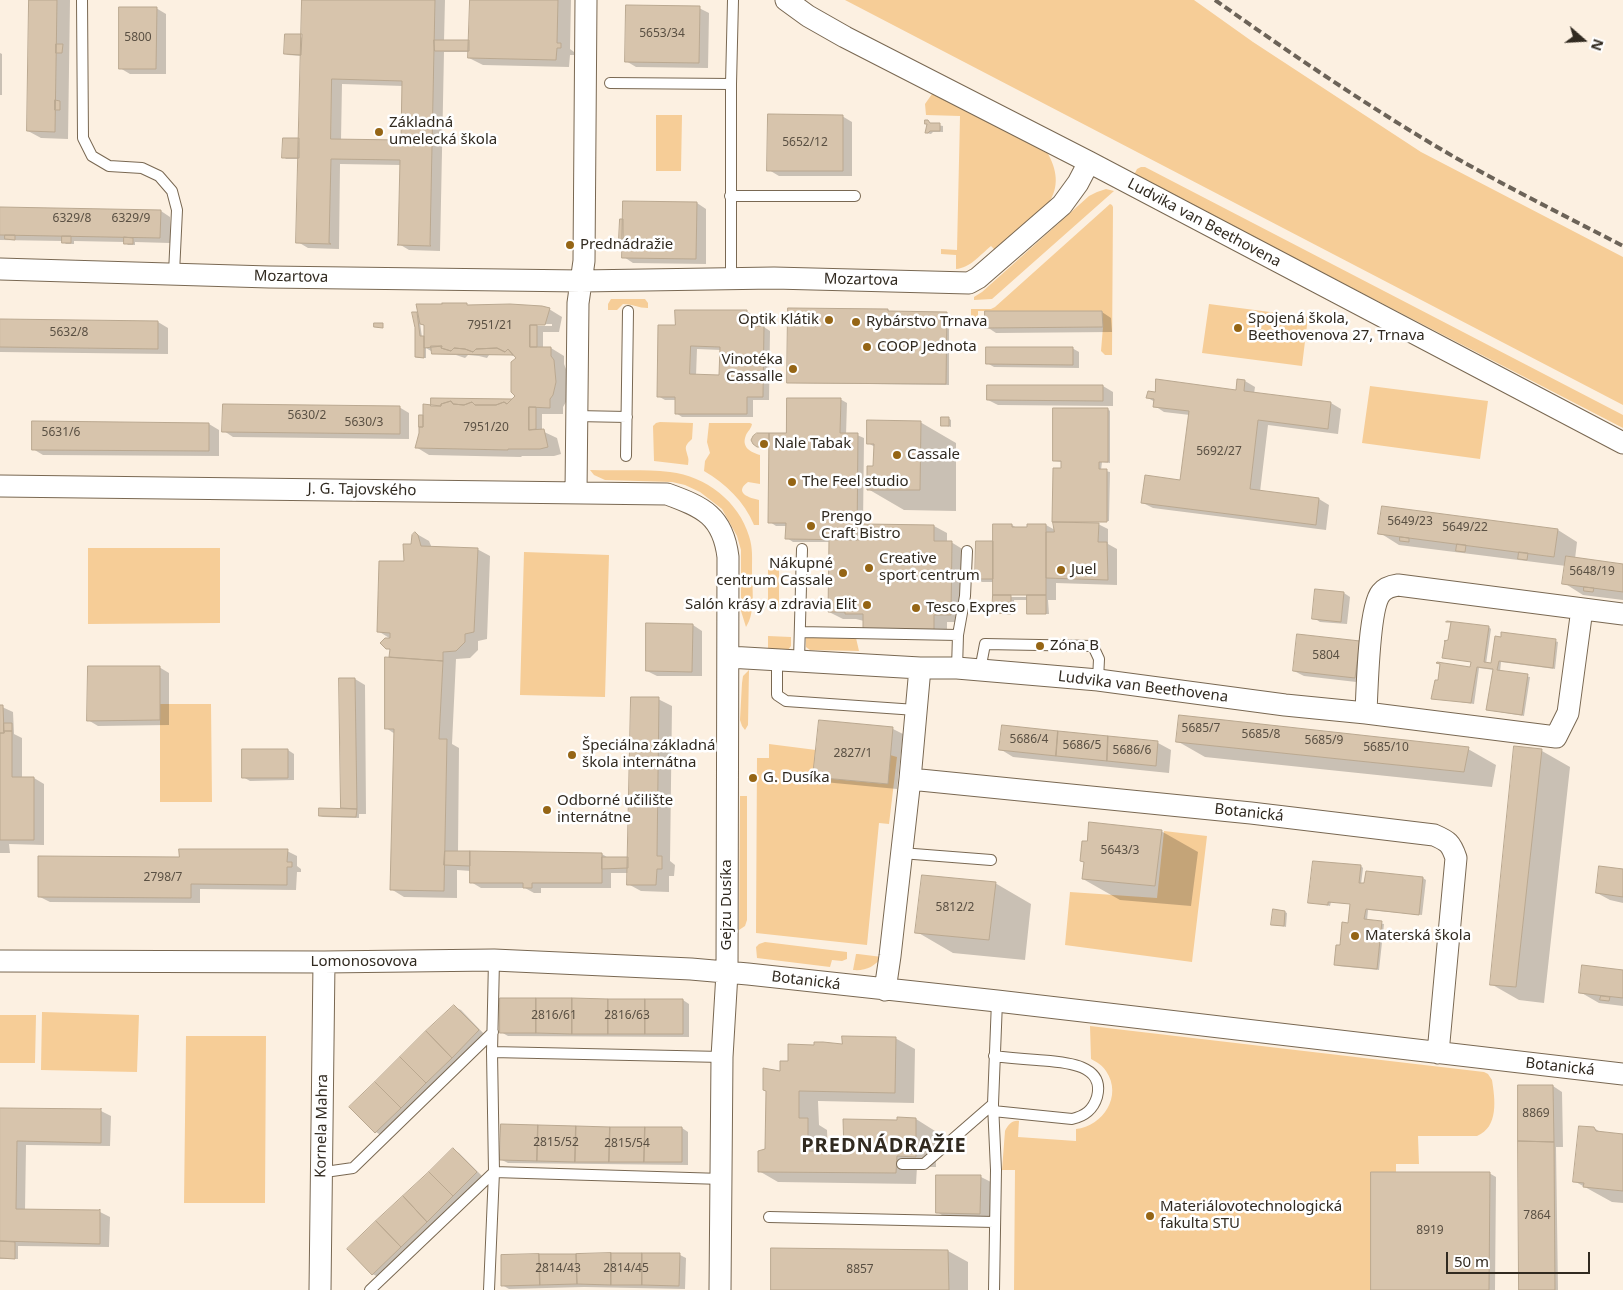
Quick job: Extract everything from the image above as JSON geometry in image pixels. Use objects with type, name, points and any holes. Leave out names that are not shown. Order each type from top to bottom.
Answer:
[{"type":"street","points":[[576,492],[578,303],[584,261],[586,0]]},
{"type":"street","name":"Ludvika van Beethovena","points":[[786,0],[808,16],[845,37],[1090,162],[1623,443]]},
{"type":"street","name":"Mozartova","points":[[0,269],[269,277],[581,281],[774,278],[969,283],[978,278],[1062,205],[1090,162]]},
{"type":"street","name":"J. G. Tajovského","points":[[0,486],[667,494],[693,503],[716,522]]},
{"type":"street","name":"Gejzu Dusíka","points":[[716,522],[726,540],[728,557],[727,973],[722,1057],[720,1290]]},
{"type":"street","points":[[1366,713],[1371,632],[1377,601],[1380,594],[1391,586],[1398,585],[1623,614]]},
{"type":"street","name":"Ludvika van Beethovena","points":[[728,657],[777,658],[920,668],[957,668],[1098,680],[1284,705],[1366,713],[1556,737],[1568,712],[1582,609]]},
{"type":"street","points":[[885,990],[910,779],[920,668]]},
{"type":"street","name":"Botanická","points":[[910,779],[1251,813],[1434,835],[1446,840],[1452,847],[1456,858],[1438,1053]]},
{"type":"street","name":"Lomonosovova","points":[[0,961],[324,962],[494,960],[692,969],[727,973]]},
{"type":"street","name":"Kornela Mahra","points":[[320,1290],[324,962]]},
{"type":"street","name":"Botanická","points":[[727,973],[997,1001],[1623,1074]]},
{"type":"lane","points":[[82,0],[83,138],[92,156],[109,166],[142,168],[159,176],[172,191],[177,210],[174,273]]},
{"type":"lane","points":[[732,278],[730,84],[733,0]]},
{"type":"lane","points":[[610,83],[730,84]]},
{"type":"lane","points":[[730,196],[855,196]]},
{"type":"lane","points":[[626,456],[628,311]]},
{"type":"lane","points":[[576,416],[626,417]]},
{"type":"lane","points":[[799,660],[802,549]]},
{"type":"lane","points":[[957,668],[958,636],[965,596],[967,551]]},
{"type":"lane","points":[[800,632],[958,636]]},
{"type":"lane","points":[[980,670],[985,644],[1093,646],[1099,659],[1098,680]]},
{"type":"lane","points":[[777,658],[777,696],[786,701],[916,710]]},
{"type":"lane","points":[[901,853],[992,860]]},
{"type":"lane","points":[[489,1290],[494,1172],[492,1052],[494,960]]},
{"type":"lane","points":[[994,1290],[996,1170],[993,1107],[997,1001]]},
{"type":"lane","points":[[322,1170],[332,1171],[353,1168],[493,1032]]},
{"type":"lane","points":[[492,1052],[722,1057]]},
{"type":"lane","points":[[902,1164],[924,1164],[993,1107],[1072,1119],[1082,1116],[1095,1103],[1098,1084],[1094,1075],[1086,1069],[1074,1064],[994,1056]]},
{"type":"lane","points":[[370,1290],[494,1172],[722,1179]]},
{"type":"lane","points":[[769,1217],[994,1222]]},
{"type":"shaded area","points":[[845,0],[1194,0],[1253,42],[1421,152],[1623,257],[1623,405]]},
{"type":"shaded area","points":[[932,94],[1047,152],[1056,178],[1052,198],[1048,204],[995,250],[991,246],[970,264],[956,269],[956,255],[941,254],[941,249],[957,250],[960,116],[926,115],[925,104]]},
{"type":"shaded area","points":[[656,115],[682,115],[681,171],[656,171]]},
{"type":"shaded area","points":[[1145,167],[1623,415],[1623,428],[1134,175],[1137,169]]},
{"type":"shaded area","points":[[1106,189],[1114,191],[992,299],[974,300],[974,297],[982,292],[1089,196]]},
{"type":"shaded area","points":[[1110,204],[1113,207],[1112,355],[1105,355],[1101,351],[1102,311],[978,311],[978,326],[971,320],[971,309],[991,309],[995,307]]},
{"type":"shaded area","points":[[611,299],[645,299],[648,303],[648,308],[623,304],[617,310],[608,310],[608,304]]},
{"type":"shaded area","points":[[1209,304],[1308,317],[1302,366],[1202,353]]},
{"type":"shaded area","points":[[1370,386],[1488,401],[1480,459],[1362,443]]},
{"type":"shaded area","points":[[660,422],[693,423],[692,439],[686,448],[688,465],[654,461],[653,426]]},
{"type":"shaded area","points":[[709,423],[752,424],[746,435],[745,443],[750,451],[760,455],[760,484],[748,482],[742,489],[744,494],[759,500],[759,525],[754,525],[745,508],[734,494],[704,471],[705,461],[710,453],[707,442]]},
{"type":"shaded area","points":[[590,470],[670,472],[696,479],[708,485],[729,502],[738,512],[751,545],[753,592],[751,614],[746,627],[741,611],[741,550],[737,536],[722,509],[700,492],[685,485],[672,482],[605,480],[594,475]]},
{"type":"shaded area","points":[[88,548],[220,548],[220,623],[88,624]]},
{"type":"shaded area","points":[[524,552],[609,555],[605,697],[520,695]]},
{"type":"shaded area","points":[[768,558],[779,558],[779,610],[768,610]]},
{"type":"shaded area","points":[[768,636],[791,637],[791,646],[788,650],[768,649]]},
{"type":"shaded area","points":[[806,637],[856,638],[859,651],[810,650],[806,647]]},
{"type":"shaded area","points":[[749,670],[748,725],[745,730],[740,720],[742,683],[743,676]]},
{"type":"shaded area","points":[[160,704],[211,704],[212,802],[160,802]]},
{"type":"shaded area","points":[[769,744],[816,750],[813,777],[887,784],[890,755],[897,757],[889,824],[879,823],[867,945],[756,933],[757,758],[769,758]]},
{"type":"shaded area","points":[[740,796],[747,796],[747,920],[745,926],[739,930]]},
{"type":"shaded area","points":[[1164,831],[1207,836],[1192,962],[1065,945],[1070,892],[1157,898]]},
{"type":"shaded area","points":[[765,942],[847,952],[847,959],[842,961],[832,960],[830,967],[757,958],[756,947]]},
{"type":"shaded area","points":[[856,954],[882,957],[869,968],[853,970]]},
{"type":"shaded area","points":[[42,1012],[139,1015],[137,1072],[41,1070]]},
{"type":"shaded area","points":[[0,1015],[36,1015],[35,1063],[0,1063]]},
{"type":"shaded area","points":[[1090,1026],[1484,1072],[1492,1080],[1494,1112],[1489,1126],[1477,1136],[1418,1136],[1419,1164],[1396,1164],[1396,1172],[1371,1172],[1371,1290],[1014,1290],[1015,1170],[1002,1170],[1005,1131],[1010,1123],[1019,1121],[1018,1137],[1076,1141],[1076,1129],[1086,1127],[1102,1116],[1111,1100],[1111,1081],[1103,1067],[1091,1059]]},
{"type":"shaded area","points":[[186,1036],[266,1036],[265,1203],[184,1203]]},
{"type":"building","points":[[29,0],[57,0],[55,132],[27,131]]},
{"type":"building","points":[[302,0],[435,0],[431,246],[397,245],[400,160],[331,159],[329,243],[331,244],[296,243]],"holes":[[[332,79],[402,81],[401,140],[331,139]]]},
{"type":"building","points":[[470,0],[558,0],[557,43],[561,43],[561,48],[557,48],[556,60],[468,58]]},
{"type":"building","points":[[626,5],[700,6],[699,63],[625,62]]},
{"type":"building","points":[[119,7],[157,7],[156,69],[119,69]]},
{"type":"building","points":[[285,34],[302,34],[301,55],[284,54]]},
{"type":"building","points":[[434,40],[469,40],[469,51],[435,51]]},
{"type":"building","points":[[56,44],[63,44],[62,53],[56,53]]},
{"type":"building","points":[[55,100],[60,101],[60,110],[55,110]]},
{"type":"building","points":[[768,114],[843,115],[843,171],[767,171]]},
{"type":"building","points":[[925,120],[928,120],[930,123],[940,123],[940,131],[925,133],[927,124],[925,124]]},
{"type":"building","points":[[283,138],[299,138],[299,158],[282,158]]},
{"type":"building","points":[[623,201],[697,202],[696,259],[622,258]]},
{"type":"building","points":[[0,207],[161,210],[160,238],[0,235]]},
{"type":"building","points":[[620,219],[623,219],[623,240],[619,239]]},
{"type":"building","points":[[5,235],[15,235],[15,240],[5,239]]},
{"type":"building","points":[[62,236],[71,236],[71,243],[62,243]]},
{"type":"building","points":[[124,237],[133,238],[133,244],[124,244]]},
{"type":"building","points":[[467,303],[467,305],[510,304],[550,308],[545,325],[530,325],[530,347],[551,347],[551,356],[554,360],[556,382],[550,399],[550,408],[529,407],[529,430],[544,429],[548,447],[508,450],[415,448],[419,427],[423,427],[423,404],[441,406],[441,404],[451,401],[453,404],[464,405],[472,402],[475,405],[496,405],[504,402],[507,404],[515,396],[511,392],[511,362],[516,358],[508,349],[505,352],[497,348],[476,349],[473,352],[454,348],[451,351],[441,348],[442,346],[424,348],[424,325],[420,324],[416,304]]},
{"type":"building","name":"COOP Jednota","points":[[788,308],[888,309],[888,311],[947,312],[946,384],[787,383]]},
{"type":"building","points":[[675,310],[747,310],[747,326],[764,326],[763,397],[747,397],[747,414],[675,414],[675,397],[657,397],[658,325],[675,325]],"holes":[[[691,346],[720,347],[719,375],[690,374]]]},
{"type":"building","points":[[985,311],[1102,311],[1103,327],[985,328]]},
{"type":"building","points":[[412,312],[417,312],[420,336],[424,336],[424,358],[415,357],[415,328]]},
{"type":"building","points":[[0,319],[158,321],[158,349],[0,347]]},
{"type":"building","points":[[374,323],[383,323],[383,328],[374,327]]},
{"type":"building","points":[[530,325],[537,325],[537,347],[530,347]]},
{"type":"building","points":[[431,346],[442,346],[441,348],[451,351],[454,348],[473,352],[476,349],[497,348],[505,352],[508,349],[513,355],[432,354]]},
{"type":"building","points":[[986,347],[1073,347],[1073,365],[986,364]]},
{"type":"building","points":[[1156,379],[1236,390],[1237,379],[1245,380],[1244,391],[1331,402],[1328,429],[1258,420],[1250,489],[1319,498],[1316,525],[1141,503],[1145,475],[1180,480],[1189,411],[1153,407],[1154,399],[1146,398],[1148,391],[1155,392]]},
{"type":"building","points":[[987,385],[1103,385],[1103,401],[987,400]]},
{"type":"building","points":[[431,398],[512,399],[507,404],[504,402],[496,405],[475,405],[472,402],[464,405],[453,404],[451,401],[441,404],[441,406],[431,406]]},
{"type":"building","points":[[787,398],[841,398],[840,433],[858,433],[857,540],[785,539],[786,523],[768,523],[769,433],[786,433]]},
{"type":"building","points":[[223,404],[400,406],[400,434],[222,432]]},
{"type":"building","points":[[529,407],[536,407],[536,429],[529,430]]},
{"type":"building","points":[[1053,408],[1108,408],[1108,462],[1099,462],[1099,469],[1107,469],[1107,522],[1052,522],[1053,468],[1061,468],[1061,461],[1053,461]]},
{"type":"building","points":[[419,415],[423,415],[423,427],[419,427]]},
{"type":"building","points":[[941,417],[949,417],[949,426],[941,426]]},
{"type":"building","name":"Cassale","points":[[867,420],[921,421],[920,490],[867,490],[867,466],[873,466],[874,444],[867,444]]},
{"type":"building","points":[[32,421],[209,423],[209,451],[32,450]]},
{"type":"building","points":[[757,433],[769,433],[769,447],[757,447],[753,444],[751,440]]},
{"type":"building","points":[[1382,506],[1558,529],[1554,557],[1378,534]]},
{"type":"building","points":[[1053,522],[1099,523],[1098,542],[1107,542],[1108,580],[1046,578],[1046,532],[1054,532]]},
{"type":"building","points":[[863,524],[934,525],[934,541],[952,541],[951,615],[934,615],[934,630],[863,632],[863,614],[828,612],[829,539],[863,540]]},
{"type":"building","points":[[993,524],[1012,524],[1012,527],[1027,527],[1027,524],[1046,524],[1046,595],[993,595]]},
{"type":"building","points":[[415,532],[418,535],[421,546],[478,548],[474,632],[465,634],[465,642],[456,651],[443,652],[443,661],[389,657],[390,649],[386,649],[380,643],[385,638],[390,638],[390,633],[377,632],[379,561],[404,561],[403,544],[411,544],[412,535]]},
{"type":"building","points":[[1400,537],[1409,538],[1409,542],[1400,541]]},
{"type":"building","points":[[976,541],[993,541],[993,579],[975,579]]},
{"type":"building","points":[[1457,544],[1466,545],[1465,552],[1456,551]]},
{"type":"building","points":[[1519,552],[1528,553],[1527,560],[1518,559]]},
{"type":"building","points":[[1566,556],[1623,564],[1623,592],[1562,584]]},
{"type":"building","points":[[1584,587],[1594,588],[1593,592],[1584,591]]},
{"type":"building","points":[[1315,589],[1344,592],[1341,622],[1312,619]]},
{"type":"building","points":[[993,595],[1011,595],[1011,614],[992,613]]},
{"type":"building","points":[[1027,595],[1046,595],[1046,614],[1027,614]]},
{"type":"building","points":[[1447,621],[1489,626],[1484,662],[1491,663],[1495,636],[1501,637],[1501,632],[1556,639],[1553,668],[1499,661],[1497,670],[1528,674],[1522,715],[1486,710],[1493,669],[1477,667],[1471,703],[1431,699],[1435,680],[1438,680],[1440,664],[1437,662],[1470,667],[1471,662],[1442,658],[1444,641],[1448,640],[1451,622]]},
{"type":"building","points":[[646,623],[693,624],[692,672],[646,671]]},
{"type":"building","points":[[1297,634],[1360,641],[1355,678],[1293,671]]},
{"type":"building","points":[[385,657],[443,661],[439,739],[447,739],[444,891],[390,890],[394,729],[385,729]]},
{"type":"building","points":[[88,666],[160,666],[160,720],[87,721]]},
{"type":"building","points":[[339,678],[355,678],[357,809],[341,808]]},
{"type":"building","points":[[631,697],[659,697],[657,856],[662,856],[662,869],[657,869],[656,885],[627,885]]},
{"type":"building","points":[[0,705],[3,705],[4,733],[0,733]]},
{"type":"building","points":[[1179,715],[1469,747],[1464,772],[1176,742]]},
{"type":"building","points":[[819,720],[893,727],[888,784],[813,777]]},
{"type":"building","points":[[4,723],[12,723],[12,731],[4,731]]},
{"type":"building","points":[[1002,725],[1058,731],[1056,756],[999,750]]},
{"type":"building","points":[[4,731],[12,731],[12,777],[34,777],[34,840],[0,840],[0,733],[4,733]]},
{"type":"building","points":[[1058,731],[1108,736],[1107,761],[1056,756]]},
{"type":"building","points":[[1108,736],[1158,741],[1156,766],[1107,761]]},
{"type":"building","points":[[1514,746],[1542,749],[1516,987],[1490,985]]},
{"type":"building","points":[[242,749],[288,749],[288,778],[242,778]]},
{"type":"building","points":[[319,808],[357,809],[356,817],[319,816]]},
{"type":"building","points":[[1089,822],[1162,830],[1155,886],[1082,879],[1084,862],[1080,861],[1082,841],[1087,841]]},
{"type":"building","points":[[179,849],[288,849],[287,862],[292,862],[292,867],[287,867],[287,885],[191,884],[191,898],[38,897],[38,856],[179,857]]},
{"type":"building","points":[[445,851],[470,851],[470,866],[444,865]]},
{"type":"building","points":[[470,851],[602,853],[602,883],[532,883],[532,888],[523,888],[523,883],[470,883]]},
{"type":"building","points":[[602,857],[628,857],[628,868],[602,869]]},
{"type":"building","name":"Materská škola","points":[[1313,861],[1361,865],[1359,883],[1364,883],[1366,871],[1423,877],[1419,915],[1366,909],[1364,919],[1382,921],[1377,969],[1334,965],[1336,945],[1340,945],[1342,922],[1348,923],[1350,904],[1328,902],[1328,905],[1308,903]]},
{"type":"building","points":[[1599,866],[1623,869],[1623,897],[1596,893]]},
{"type":"building","points":[[922,875],[996,882],[989,940],[915,933]]},
{"type":"building","points":[[1273,909],[1285,911],[1284,926],[1271,925]]},
{"type":"building","points":[[1582,965],[1623,970],[1623,998],[1579,993]]},
{"type":"building","points":[[1601,996],[1610,997],[1609,1001],[1600,1000]]},
{"type":"building","points":[[500,998],[536,998],[536,1033],[500,1033]]},
{"type":"building","points":[[536,998],[572,998],[572,1034],[536,1033]]},
{"type":"building","points":[[572,998],[608,999],[608,1034],[572,1034]]},
{"type":"building","points":[[608,999],[645,999],[645,1034],[608,1034]]},
{"type":"building","points":[[645,999],[683,999],[683,1034],[645,1034]]},
{"type":"building","points":[[454,1005],[479,1030],[452,1058],[426,1031]]},
{"type":"building","points":[[426,1031],[452,1058],[426,1083],[400,1057]]},
{"type":"building","points":[[842,1036],[896,1037],[895,1093],[799,1091],[799,1118],[808,1118],[808,1151],[844,1152],[843,1119],[897,1120],[897,1117],[916,1118],[916,1157],[897,1156],[896,1173],[758,1172],[758,1151],[765,1149],[766,1091],[763,1090],[763,1068],[780,1071],[780,1061],[788,1061],[788,1044],[814,1045],[814,1042],[823,1042],[842,1044]]},
{"type":"building","points":[[400,1057],[426,1083],[401,1108],[375,1082]]},
{"type":"building","points":[[375,1082],[401,1108],[375,1133],[349,1107]]},
{"type":"building","points":[[1518,1085],[1553,1085],[1554,1142],[1518,1141]]},
{"type":"building","points":[[0,1108],[101,1109],[101,1143],[17,1141],[16,1209],[100,1209],[100,1244],[0,1241]]},
{"type":"building","points":[[501,1124],[538,1125],[537,1161],[500,1160]]},
{"type":"building","points":[[538,1125],[576,1126],[575,1162],[537,1161]]},
{"type":"building","points":[[576,1126],[610,1127],[609,1162],[575,1162]]},
{"type":"building","points":[[1579,1126],[1594,1127],[1596,1131],[1623,1134],[1623,1191],[1583,1187],[1584,1183],[1573,1182]]},
{"type":"building","points":[[610,1127],[645,1127],[644,1162],[609,1162]]},
{"type":"building","points":[[645,1127],[682,1127],[682,1162],[644,1162]]},
{"type":"building","points":[[1518,1141],[1554,1142],[1555,1290],[1519,1290]]},
{"type":"building","points":[[453,1148],[477,1172],[453,1196],[429,1172]]},
{"type":"building","points":[[429,1172],[453,1196],[427,1222],[403,1196]]},
{"type":"building","points":[[1371,1172],[1490,1172],[1489,1290],[1371,1290]]},
{"type":"building","points":[[936,1175],[981,1175],[980,1214],[936,1213]]},
{"type":"building","points":[[403,1196],[427,1222],[401,1247],[376,1221]]},
{"type":"building","points":[[376,1221],[401,1247],[372,1275],[347,1249]]},
{"type":"building","points":[[0,1241],[15,1242],[15,1259],[0,1258]]},
{"type":"building","points":[[771,1248],[948,1250],[949,1290],[771,1290]]},
{"type":"building","points":[[611,1253],[642,1253],[642,1285],[611,1285]]},
{"type":"building","points":[[611,1253],[611,1285],[577,1284],[576,1254]]},
{"type":"building","points":[[642,1253],[680,1253],[679,1286],[642,1285]]},
{"type":"building","points":[[539,1254],[576,1254],[577,1284],[540,1285]]},
{"type":"building","points":[[539,1254],[540,1285],[501,1286],[501,1255]]},
{"type":"railway","points":[[1215,0],[1334,82],[1425,140],[1497,181],[1623,246]]},
{"type":"place","name":"Základná umelecká škola","points":[[379,132]]},
{"type":"place","name":"Prednádražie","points":[[570,245]]},
{"type":"place","name":"Optik Klátik","points":[[829,320]]},
{"type":"place","name":"Rybárstvo Trnava","points":[[856,322]]},
{"type":"place","name":"Spojená škola, Beethovenova 27, Trnava","points":[[1238,328]]},
{"type":"place","name":"COOP Jednota","points":[[867,347]]},
{"type":"place","name":"Vinotéka Cassalle","points":[[793,369]]},
{"type":"place","name":"Nale Tabak","points":[[764,444]]},
{"type":"place","name":"Cassale","points":[[897,455]]},
{"type":"place","name":"The Feel studio","points":[[792,482]]},
{"type":"place","name":"Prengo Craft Bistro","points":[[811,526]]},
{"type":"place","name":"Creative sport centrum","points":[[869,568]]},
{"type":"place","name":"Juel","points":[[1061,570]]},
{"type":"place","name":"Nákupné centrum Cassale","points":[[843,573]]},
{"type":"place","name":"Salón krásy a zdravia Elit","points":[[867,605]]},
{"type":"place","name":"Tesco Expres","points":[[916,608]]},
{"type":"place","name":"Zóna B","points":[[1040,646]]},
{"type":"place","name":"Špeciálna základná škola internátna","points":[[572,755]]},
{"type":"place","name":"G. Dusíka","points":[[753,778]]},
{"type":"place","name":"Odborné učilište internátne","points":[[547,810]]},
{"type":"place","name":"Materská škola","points":[[1355,936]]},
{"type":"place","name":"Materiálovotechnologická fakulta STU","points":[[1150,1216]]},
{"type":"district","name":"PREDNÁDRAŽIE","points":[[884,1146]]}]
